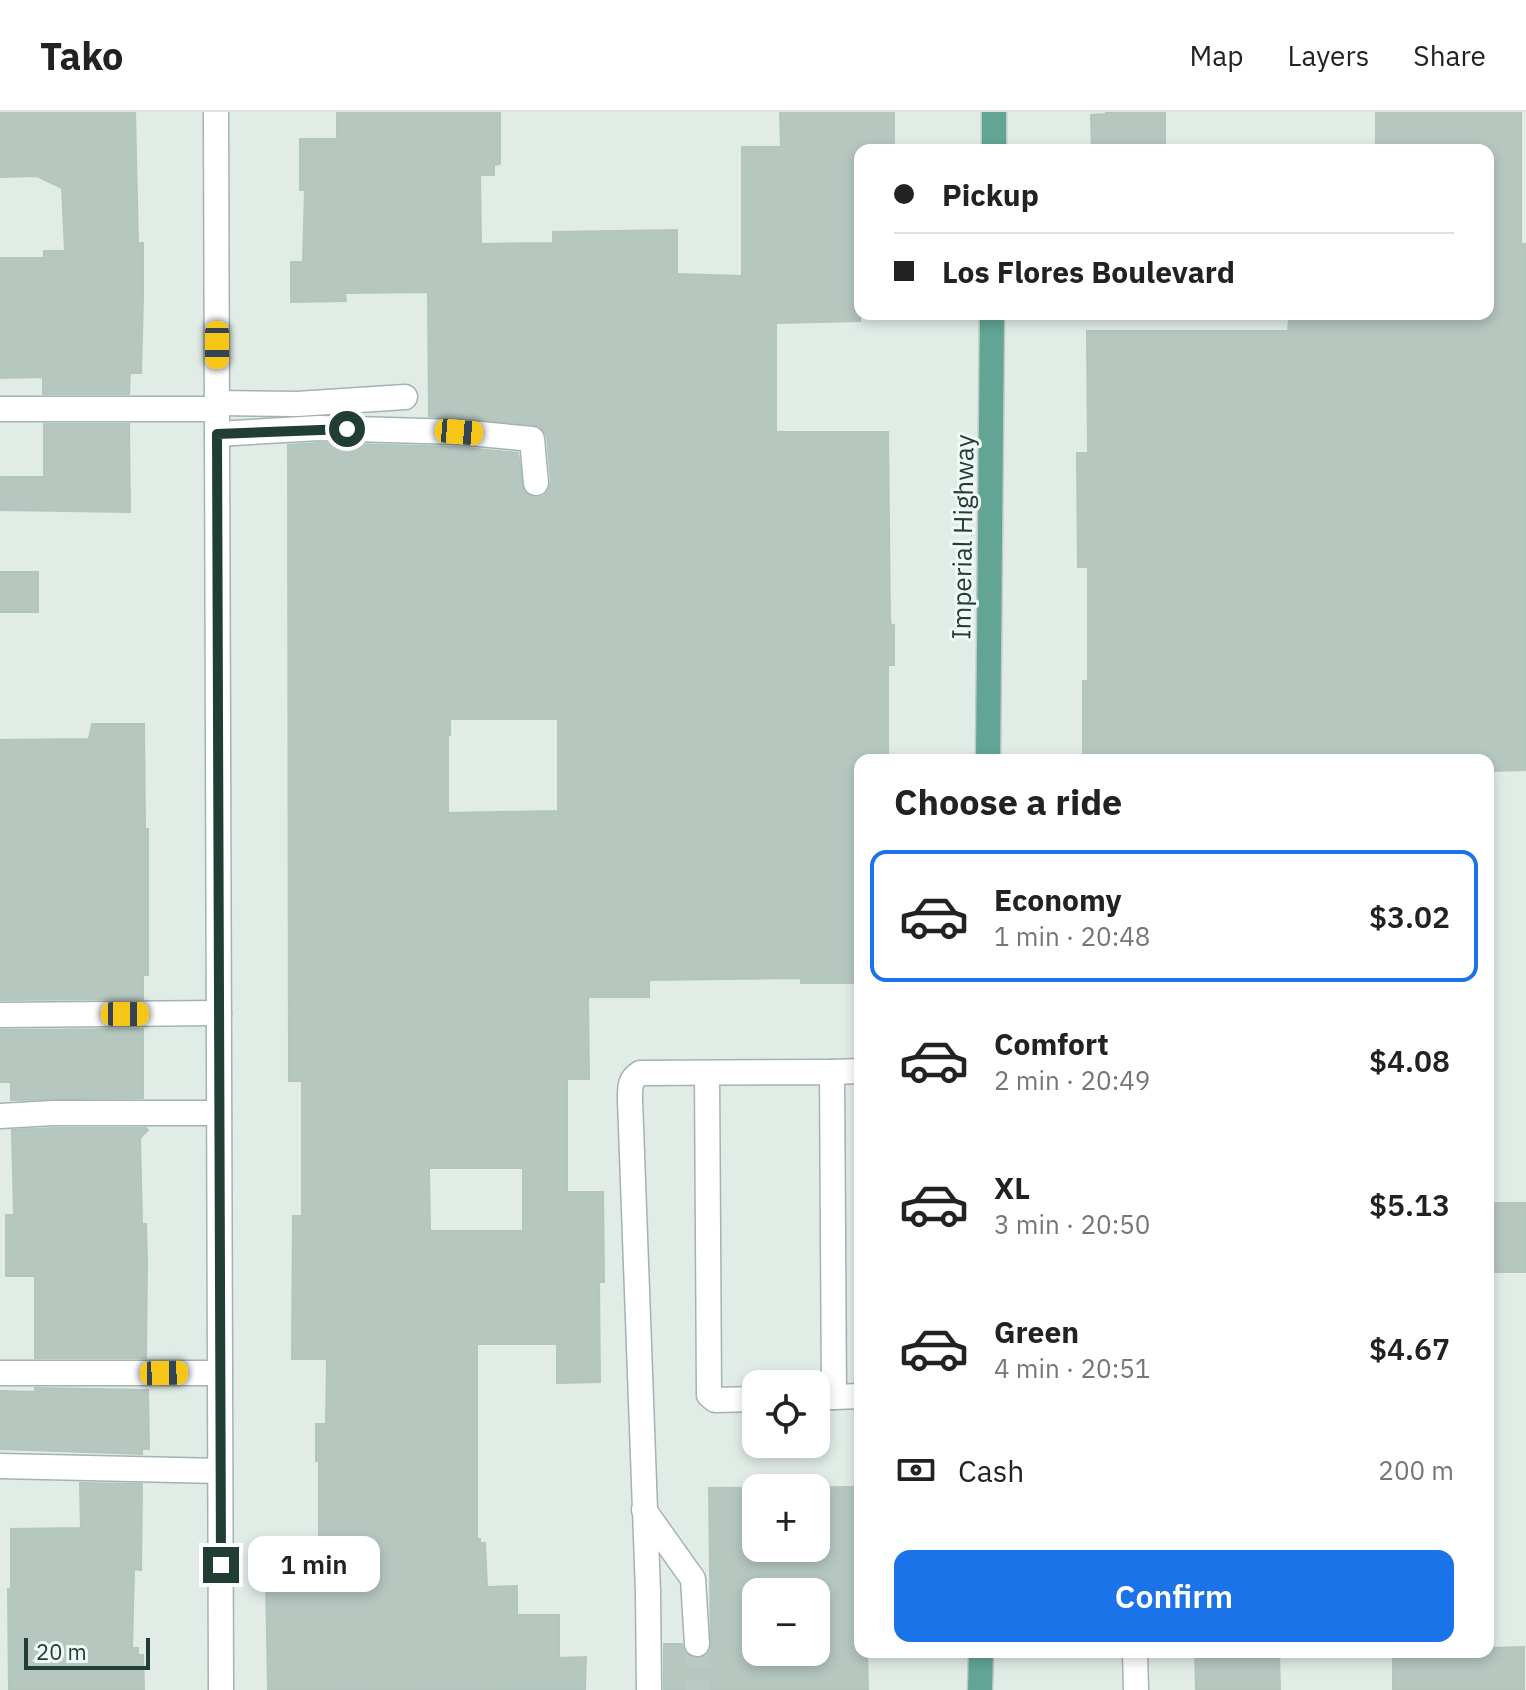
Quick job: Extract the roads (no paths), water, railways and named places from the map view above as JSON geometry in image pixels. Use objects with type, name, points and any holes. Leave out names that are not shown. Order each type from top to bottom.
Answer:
[{"type":"main road","points":[[994,112],[994,144]]},
{"type":"main road","name":"Imperial Highway","points":[[988,754],[992,320]]},
{"type":"main road","points":[[980,1690],[981,1658]]},
{"type":"street","points":[[216,112],[221,1690]]},
{"type":"street","points":[[0,409],[297,404],[405,397]]},
{"type":"street","points":[[217,434],[319,428],[459,432],[532,439],[536,483]]},
{"type":"street","points":[[0,1015],[219,1013]]},
{"type":"street","points":[[649,1690],[630,1083],[640,1073],[854,1071]]},
{"type":"street","points":[[826,1370],[832,1072]]},
{"type":"street","points":[[707,1073],[709,1395],[715,1400],[742,1399]]},
{"type":"street","points":[[0,1116],[219,1113]]},
{"type":"street","points":[[0,1373],[220,1373]]},
{"type":"street","points":[[830,1397],[854,1396]]},
{"type":"street","points":[[0,1466],[220,1471]]},
{"type":"street","points":[[644,1510],[693,1579],[697,1644]]},
{"type":"street","points":[[1135,1658],[1136,1690]]},
{"type":"tunnel","points":[[697,1644],[698,1690]]}]
